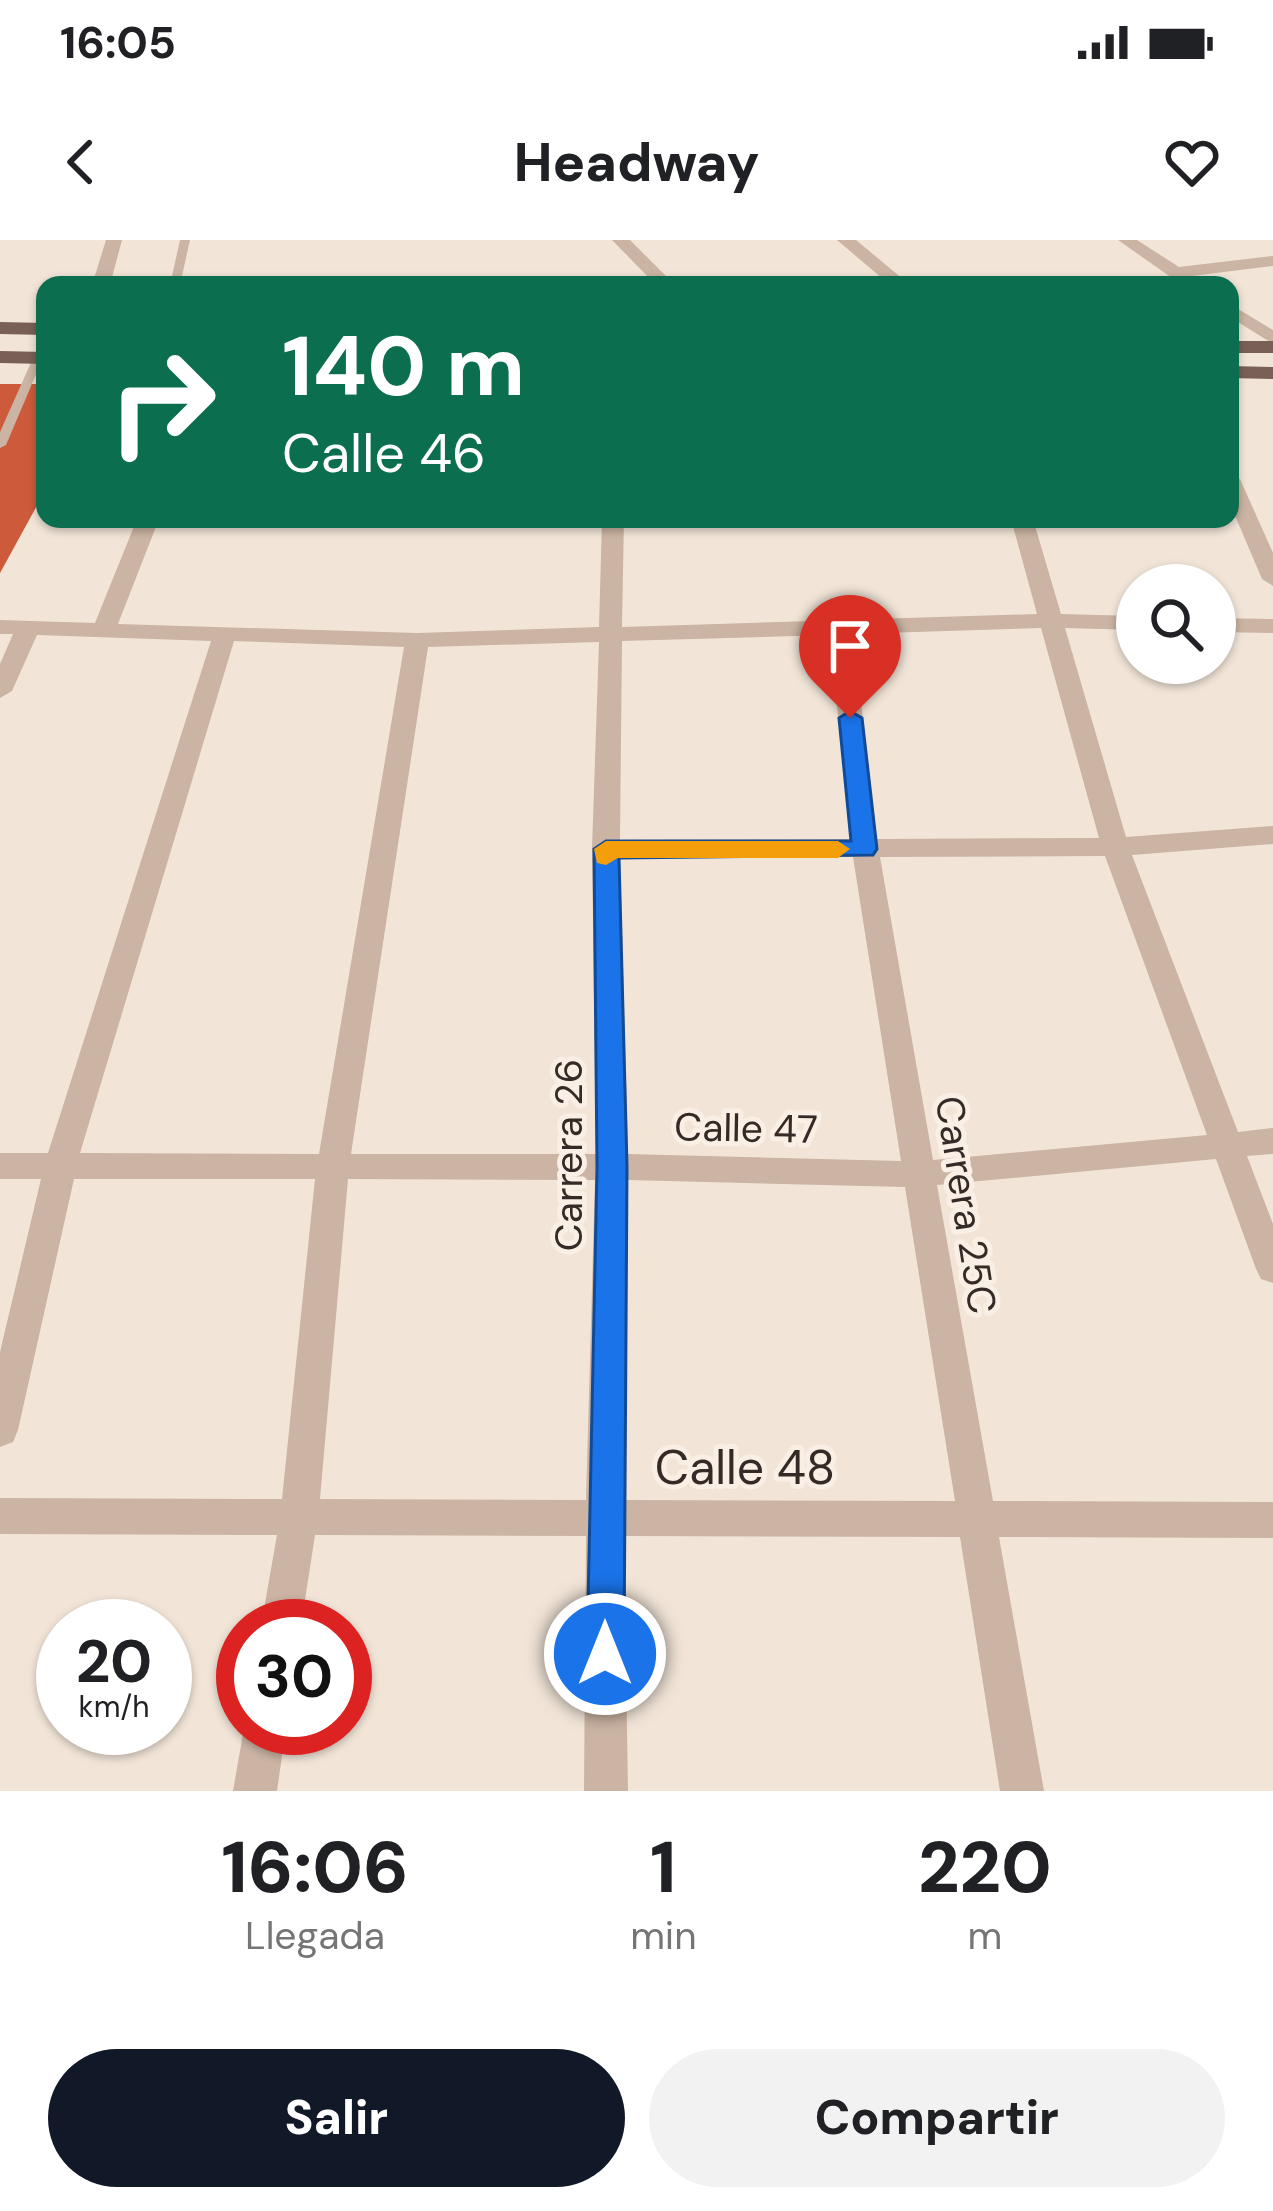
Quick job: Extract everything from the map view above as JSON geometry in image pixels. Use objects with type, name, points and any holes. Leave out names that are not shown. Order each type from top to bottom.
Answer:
[{"type":"main road","points":[[0,328],[36,329]]},
{"type":"main road","points":[[1239,345],[1273,343]]},
{"type":"main road","points":[[0,357],[36,358]]},
{"type":"main road","points":[[1239,372],[1273,373]]},
{"type":"street","points":[[104,276],[114,240]]},
{"type":"street","points":[[620,240],[657,276]]},
{"type":"street","points":[[845,240],[890,276]]},
{"type":"street","points":[[1126,240],[1180,276]]},
{"type":"street","points":[[1175,273],[1273,261]]},
{"type":"street","points":[[1239,317],[1273,343]]},
{"type":"street","points":[[1239,500],[1273,579]]},
{"type":"street","points":[[104,630],[144,528]]},
{"type":"street","name":"Carrera 26","points":[[606,1791],[604,1518],[612,1167],[606,849],[613,528]]},
{"type":"street","points":[[1025,528],[1115,847],[1273,1269]]},
{"type":"street","points":[[0,627],[417,640],[1116,623]]},
{"type":"street","points":[[1236,625],[1273,626]]},
{"type":"street","points":[[0,691],[28,628]]},
{"type":"street","name":"Carrera 25C","points":[[841,631],[865,849],[1022,1791]]},
{"type":"street","points":[[0,1430],[60,1166],[224,636]]},
{"type":"street","points":[[285,1599],[299,1517],[333,1167],[417,640]]},
{"type":"street","points":[[606,849],[1115,847],[1273,835]]},
{"type":"street","name":"Calle 47","points":[[0,1166],[612,1167],[918,1174],[1230,1149],[1273,1141]]},
{"type":"street","name":"Calle 48","points":[[0,1516],[1273,1520]]},
{"type":"street","points":[[255,1791],[261,1755]]},
{"type":"lane","points":[[177,276],[185,240]]},
{"type":"lane","points":[[0,446],[36,370]]},
{"type":"lane","points":[[0,403],[20,403]]},
{"type":"building","points":[[0,384],[36,384],[36,507],[0,573]]},
{"type":"slow traffic","points":[[606,857],[606,849],[838,849]]},
{"type":"route","points":[[605,1654],[612,1167],[606,849],[865,849],[850,718]]}]
